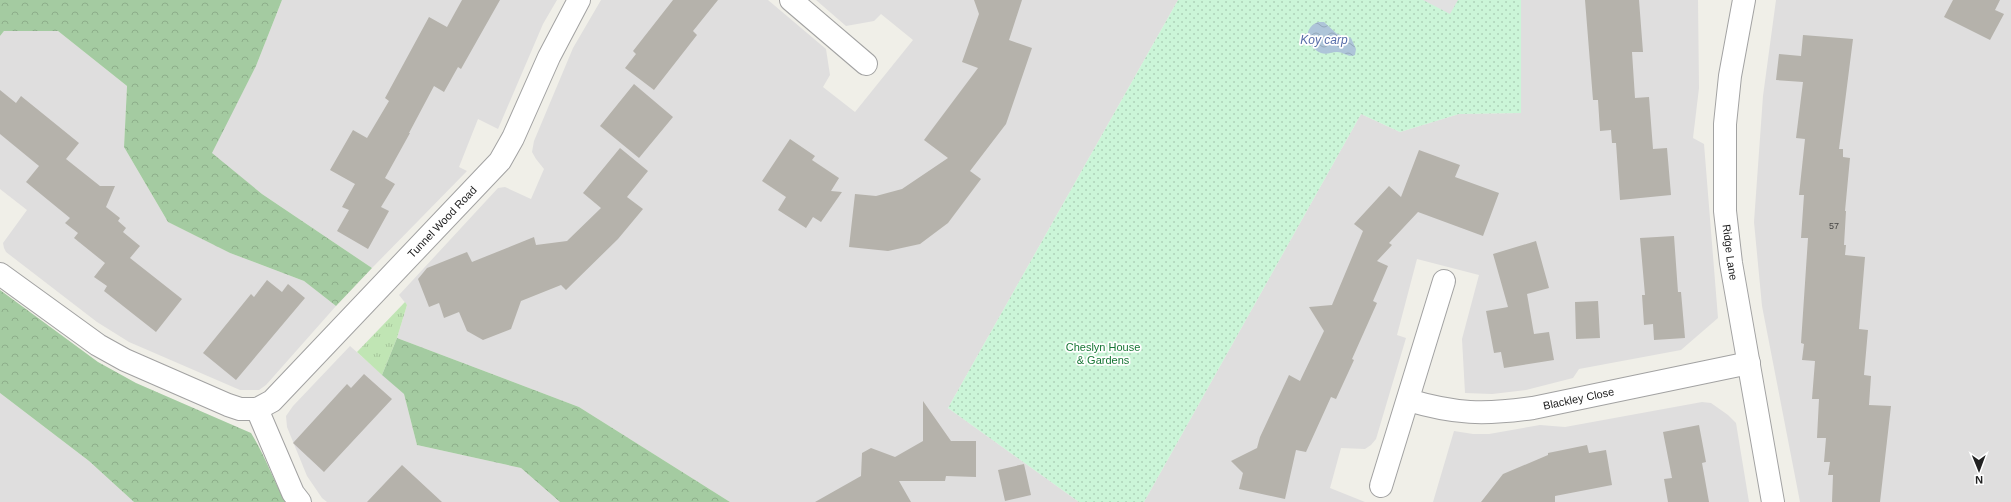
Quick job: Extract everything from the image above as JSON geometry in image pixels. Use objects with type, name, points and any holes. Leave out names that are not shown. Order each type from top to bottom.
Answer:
[{"type":"street","name":"Tunnel Wood Road","points":[[257,409],[272,401],[500,161],[513,138],[549,57],[578,0]]},
{"type":"street","points":[[792,0],[866,64]]},
{"type":"street","name":"Ridge Lane","points":[[1744,0],[1730,76],[1725,124],[1725,211],[1731,263],[1773,502]]},
{"type":"street","points":[[0,274],[98,345],[125,360],[234,407],[248,410],[257,409],[294,493],[300,502]]},
{"type":"street","points":[[1381,486],[1444,281]]},
{"type":"street","name":"Blackley Close","points":[[1408,400],[1457,412],[1478,414],[1501,413],[1533,408],[1749,363]]},
{"type":"shaded area","points":[[282,0],[557,0],[543,24],[498,129],[478,119],[459,167],[467,171],[372,268],[262,194],[211,153],[256,66]]},
{"type":"shaded area","points":[[601,0],[768,0],[826,49],[830,75],[823,87],[855,112],[913,40],[881,14],[874,21],[846,26],[816,0],[1178,0],[948,408],[1079,502],[730,502],[579,407],[397,338],[407,305],[399,295],[498,188],[505,187],[531,199],[544,169],[532,152],[534,141],[573,48]]},
{"type":"shaded area","points":[[1423,0],[1458,0],[1450,14]]},
{"type":"shaded area","points":[[1521,0],[1698,0],[1699,88],[1693,138],[1704,144],[1718,318],[1681,350],[1579,369],[1573,378],[1526,390],[1492,394],[1465,393],[1462,339],[1479,275],[1417,259],[1397,335],[1406,338],[1376,439],[1365,449],[1341,448],[1330,488],[1365,502],[1144,502],[1361,114],[1400,132],[1459,114],[1521,113]]},
{"type":"shaded area","points":[[1776,0],[2011,0],[2011,502],[1800,502],[1762,306],[1754,222],[1763,96]]},
{"type":"shaded area","points":[[4,31],[58,31],[127,86],[124,147],[168,222],[230,253],[304,281],[336,306],[266,385],[259,390],[240,390],[129,342],[97,322],[6,252],[3,243],[27,210],[0,189],[0,36]]},
{"type":"shaded area","points":[[350,346],[404,394],[417,445],[521,468],[560,502],[327,502],[322,498],[307,476],[287,427],[286,416],[293,406]]},
{"type":"shaded area","points":[[0,393],[89,461],[134,502],[0,502]]},
{"type":"shaded area","points":[[1702,402],[1711,403],[1728,415],[1736,423],[1749,502],[1433,502],[1454,431],[1473,434],[1489,434],[1540,425],[1565,427]]},
{"type":"green space","points":[[0,0],[282,0],[256,66],[212,153],[262,194],[372,268],[336,306],[304,281],[230,253],[168,222],[124,147],[127,86],[58,31],[4,31],[0,36]]},
{"type":"green space","name":"Cheslyn House & Gardens","points":[[1178,0],[1521,0],[1521,113],[1459,114],[1400,132],[1361,114],[1144,502],[1079,502],[948,408]]},
{"type":"green space","points":[[0,290],[98,362],[136,383],[251,433],[261,450],[286,502],[134,502],[89,461],[0,393]]},
{"type":"green space","points":[[405,302],[407,305],[397,338],[382,375],[357,352]]},
{"type":"green space","points":[[397,338],[579,407],[730,502],[560,502],[521,468],[417,445],[404,394],[382,375]]},
{"type":"water","name":"Koy carp","points":[[1318,22],[1324,22],[1337,34],[1351,38],[1356,49],[1355,55],[1350,56],[1337,52],[1323,54],[1312,47],[1309,42],[1308,33],[1309,29]]},
{"type":"building","points":[[462,0],[500,0],[461,69],[458,67],[444,92],[434,86],[385,178],[395,184],[381,207],[389,211],[368,249],[337,231],[349,210],[342,207],[355,184],[330,170],[353,130],[367,138],[389,101],[385,98],[429,17],[447,27]]},
{"type":"building","points":[[673,0],[718,0],[693,31],[697,35],[654,90],[625,68],[636,54],[633,51]]},
{"type":"building","points":[[974,0],[1022,0],[1009,40],[1032,48],[1006,124],[970,171],[981,179],[948,223],[920,244],[888,251],[849,247],[855,194],[876,196],[902,189],[948,158],[924,140],[978,68],[962,62],[979,14]]},
{"type":"building","points":[[1585,0],[1639,0],[1643,52],[1632,52],[1635,98],[1649,97],[1653,149],[1667,148],[1671,195],[1620,200],[1616,143],[1612,143],[1611,130],[1600,131],[1598,100],[1593,100]]},
{"type":"building","points":[[1953,0],[2000,0],[1995,10],[2004,14],[1990,40],[1944,17]]},
{"type":"building","points":[[1803,35],[1853,39],[1839,149],[1843,149],[1843,157],[1850,158],[1845,211],[1844,245],[1846,245],[1845,255],[1865,257],[1859,329],[1868,330],[1864,375],[1871,376],[1869,405],[1891,406],[1880,502],[1832,502],[1833,475],[1828,475],[1830,462],[1824,462],[1826,438],[1817,438],[1819,399],[1812,399],[1815,361],[1802,360],[1804,344],[1801,343],[1808,238],[1801,238],[1804,195],[1799,195],[1805,139],[1796,138],[1803,82],[1776,80],[1779,54],[1801,56]]},
{"type":"building","points":[[634,84],[673,117],[639,158],[600,126]]},
{"type":"building","points":[[0,90],[16,103],[21,96],[79,143],[66,159],[100,186],[115,186],[106,207],[120,218],[118,221],[126,228],[123,232],[140,246],[130,258],[182,299],[156,332],[104,291],[107,286],[94,277],[105,263],[74,238],[78,233],[65,223],[70,218],[26,182],[39,166],[0,134]]},
{"type":"building","points":[[790,139],[815,156],[812,160],[839,178],[831,191],[842,192],[821,222],[813,217],[806,228],[778,210],[786,197],[762,181]]},
{"type":"building","points":[[620,148],[648,171],[627,197],[643,209],[618,239],[566,290],[561,285],[521,301],[511,329],[483,340],[467,331],[459,312],[444,318],[439,303],[429,307],[418,279],[427,268],[467,252],[472,262],[534,237],[536,245],[567,241],[601,208],[583,193]]},
{"type":"building","points":[[1419,150],[1460,165],[1455,177],[1499,193],[1483,236],[1418,212],[1389,243],[1392,245],[1377,261],[1388,266],[1373,301],[1377,303],[1352,359],[1354,360],[1336,399],[1331,397],[1306,452],[1296,450],[1285,499],[1239,489],[1243,473],[1231,461],[1257,448],[1260,437],[1289,375],[1300,381],[1324,331],[1309,307],[1332,305],[1363,231],[1354,224],[1389,186],[1401,197]]},
{"type":"building","points":[[1674,236],[1678,292],[1681,292],[1685,338],[1654,340],[1653,324],[1644,325],[1642,295],[1645,295],[1640,238]]},
{"type":"building","points":[[1536,241],[1549,288],[1527,294],[1534,334],[1549,332],[1554,360],[1504,368],[1501,352],[1494,353],[1486,311],[1508,307],[1493,254]]},
{"type":"building","points":[[267,280],[282,292],[288,284],[305,298],[236,380],[203,353],[251,294],[254,297]]},
{"type":"building","points":[[1598,301],[1600,338],[1576,339],[1575,302]]},
{"type":"building","points":[[364,374],[392,399],[324,472],[293,443],[347,384],[351,388]]},
{"type":"building","points":[[923,401],[951,441],[976,441],[976,477],[946,476],[945,481],[899,481],[911,502],[815,502],[861,476],[862,453],[871,448],[895,457],[923,441]]},
{"type":"building","points":[[1699,425],[1706,462],[1702,463],[1709,502],[1668,502],[1664,479],[1672,478],[1663,432]]},
{"type":"building","points":[[1587,445],[1589,453],[1606,450],[1612,485],[1555,496],[1555,502],[1481,502],[1503,474],[1548,455],[1548,453]]},
{"type":"building","points":[[1024,464],[1031,495],[1005,501],[998,470]]},
{"type":"building","points":[[402,465],[442,502],[367,502]]}]
